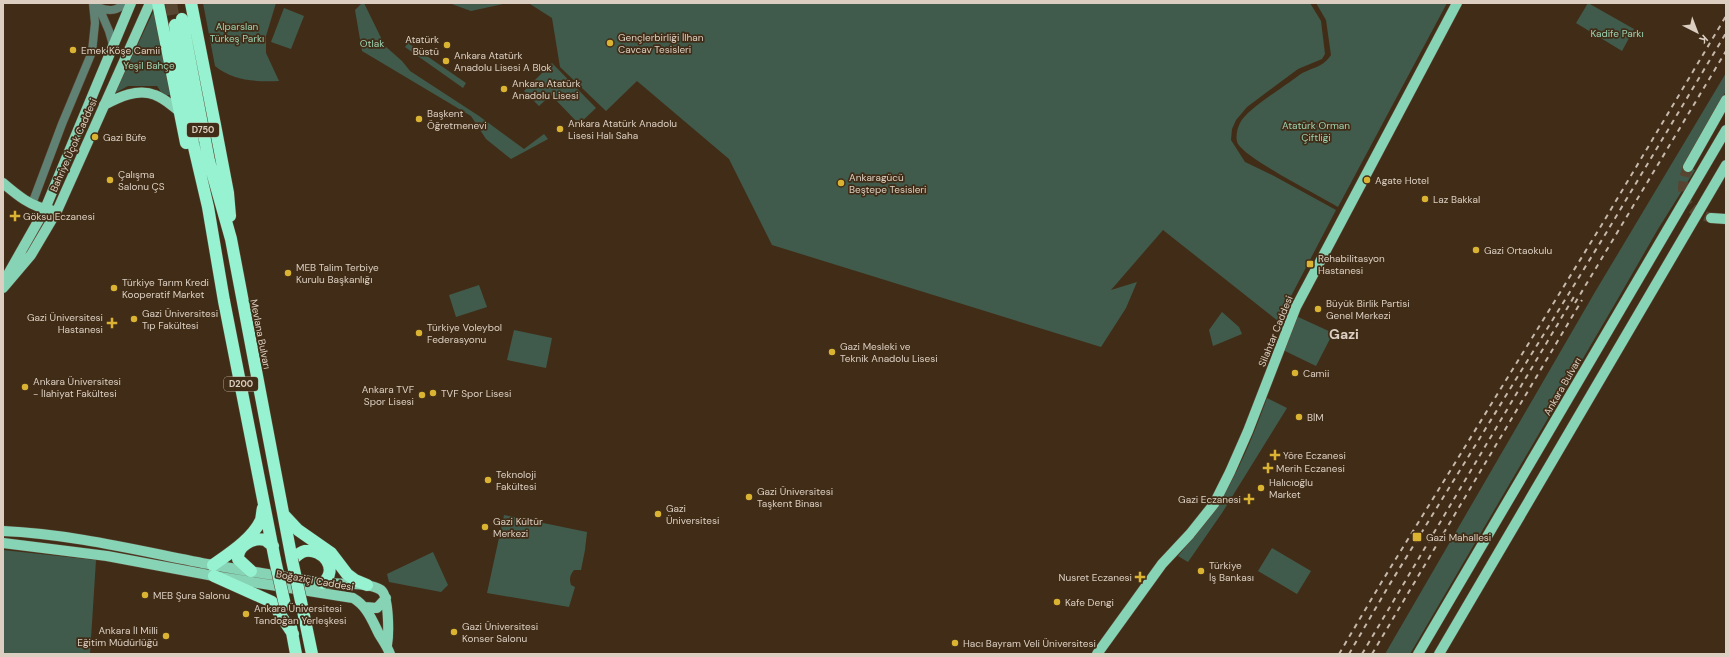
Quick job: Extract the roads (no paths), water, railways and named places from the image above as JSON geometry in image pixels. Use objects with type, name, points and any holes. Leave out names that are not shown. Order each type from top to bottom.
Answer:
[{"type":"highway","name":"D200","points":[[191,3],[228,193],[231,239]]},
{"type":"highway","points":[[157,4],[196,184],[208,207]]},
{"type":"highway","name":"Mevlana Bulvarı","points":[[178,20],[209,160],[231,239],[292,560],[312,654]]},
{"type":"highway","name":"Mevlana Bulvarı","points":[[178,20],[193,143],[208,207],[226,309],[275,560],[293,634],[296,654]]},
{"type":"highway","points":[[264,500],[261,519],[252,532],[214,570],[272,602],[293,634]]},
{"type":"highway","points":[[284,515],[298,530],[331,552],[347,574],[355,580],[367,585]]},
{"type":"highway","points":[[251,571],[238,559],[241,549],[248,542],[257,540],[265,540],[273,546]]},
{"type":"highway","points":[[292,560],[303,551],[314,551],[320,555],[329,563],[331,569],[330,575],[323,583]]},
{"type":"main road","name":"Bahriye Üçok Caddesi","points":[[3,281],[7,277],[45,209],[131,3]]},
{"type":"main road","name":"Silahtar Caddesi","points":[[1097,654],[1162,564],[1190,534],[1214,504],[1248,431],[1296,307],[1457,3]]},
{"type":"main road","name":"Bahriye Üçok Caddesi","points":[[3,288],[31,255],[56,210],[126,54],[157,4]]},
{"type":"main road","points":[[113,45],[126,54]]},
{"type":"main road","points":[[104,105],[128,94],[149,93],[160,97],[179,110]]},
{"type":"main road","points":[[1688,167],[1726,100]]},
{"type":"main road","name":"Ankara Bulvarı","points":[[1418,654],[1726,130]]},
{"type":"main road","points":[[1439,654],[1726,165]]},
{"type":"main road","points":[[3,183],[22,199],[45,209],[56,210]]},
{"type":"main road","points":[[1711,218],[1726,219]]},
{"type":"main road","points":[[3,531],[54,536],[123,547],[214,570]]},
{"type":"main road","points":[[3,543],[214,570]]},
{"type":"main road","name":"Boğaziçi Caddesi","points":[[214,570],[251,571],[323,583],[367,585],[377,587],[383,591],[386,598]]},
{"type":"main road","name":"Boğaziçi Caddesi","points":[[214,570],[258,582],[353,598],[365,607]]},
{"type":"main road","points":[[365,607],[378,608],[382,605],[386,598]]},
{"type":"main road","points":[[386,598],[389,634],[388,650]]},
{"type":"main road","points":[[365,607],[388,650]]},
{"type":"street","points":[[97,5],[108,11],[116,10],[126,3]]},
{"type":"street","points":[[97,5],[113,45]]},
{"type":"street","points":[[32,204],[62,124],[92,52],[97,5]]},
{"type":"tunnel","points":[[171,3],[174,20]]},
{"type":"tunnel","points":[[1688,167],[1683,185],[1685,200],[1694,210],[1711,218]]},
{"type":"railway","points":[[1339,654],[1381,583],[1601,226],[1726,16]]},
{"type":"railway","points":[[1349,654],[1388,587],[1608,230],[1726,33]]},
{"type":"railway","points":[[1575,303],[1726,51]]},
{"type":"railway","points":[[1362,654],[1575,295]]},
{"type":"railway","points":[[1372,654],[1582,300]]},
{"type":"place","name":"Gençlerbirliği İlhan Cavcav Tesisleri","points":[[610,43]]},
{"type":"place","name":"Atatürk Büstü","points":[[447,45]]},
{"type":"place","name":"Emek Köşe Camii","points":[[73,50]]},
{"type":"place","name":"Ankara Atatürk Anadolu Lisesi A Blok","points":[[446,61]]},
{"type":"place","name":"Ankara Atatürk Anadolu Lisesi","points":[[504,89]]},
{"type":"place","name":"Başkent Öğretmenevi","points":[[419,119]]},
{"type":"place","name":"Ankara Atatürk Anadolu Lisesi Halı Saha","points":[[560,129]]},
{"type":"place","name":"Gazi Büfe","points":[[95,137]]},
{"type":"place","name":"Çalışma Salonu ÇS","points":[[110,180]]},
{"type":"place","name":"Agate Hotel","points":[[1367,180]]},
{"type":"place","name":"Ankaragücü Beştepe Tesisleri","points":[[841,183]]},
{"type":"place","name":"Laz Bakkal","points":[[1425,199]]},
{"type":"place","name":"Göksu Eczanesi","points":[[15,216]]},
{"type":"place","name":"Gazi Ortaokulu","points":[[1476,250]]},
{"type":"place","name":"Rehabilitasyon Hastanesi","points":[[1310,264]]},
{"type":"place","name":"MEB Talim Terbiye Kurulu Başkanlığı","points":[[288,273]]},
{"type":"place","name":"Türkiye Tarım Kredi Kooperatif Market","points":[[114,288]]},
{"type":"place","name":"Büyük Birlik Partisi Genel Merkezi","points":[[1318,309]]},
{"type":"place","name":"Gazi Üniversitesi Tıp Fakültesi","points":[[134,319]]},
{"type":"place","name":"Gazi Üniversitesi Hastanesi","points":[[112,323]]},
{"type":"place","name":"Türkiye Voleybol Federasyonu","points":[[419,333]]},
{"type":"place","name":"Gazi Mesleki ve Teknik Anadolu Lisesi","points":[[832,352]]},
{"type":"place","name":"Camii","points":[[1295,373]]},
{"type":"place","name":"Ankara Üniversitesi - İlahiyat Fakültesi","points":[[25,387]]},
{"type":"place","name":"TVF Spor Lisesi","points":[[433,393]]},
{"type":"place","name":"Ankara TVF Spor Lisesi","points":[[422,395]]},
{"type":"place","name":"BİM","points":[[1299,417]]},
{"type":"place","name":"Yöre Eczanesi","points":[[1275,455]]},
{"type":"place","name":"Merih Eczanesi","points":[[1268,468]]},
{"type":"place","name":"Teknoloji Fakültesi","points":[[488,480]]},
{"type":"place","name":"Halıcıoğlu Market","points":[[1261,488]]},
{"type":"place","name":"Gazi Üniversitesi Taşkent Binası","points":[[749,497]]},
{"type":"place","name":"Gazi Eczanesi","points":[[1249,499]]},
{"type":"place","name":"Gazi Üniversitesi","points":[[658,514]]},
{"type":"place","name":"Gazi Kültür Merkezi","points":[[485,527]]},
{"type":"place","name":"Gazi Mahallesi","points":[[1417,537]]},
{"type":"place","name":"Türkiye İş Bankası","points":[[1201,571]]},
{"type":"place","name":"Nusret Eczanesi","points":[[1140,577]]},
{"type":"place","name":"MEB Şura Salonu","points":[[145,595]]},
{"type":"place","name":"Kafe Dengi","points":[[1057,602]]},
{"type":"place","name":"Ankara Üniversitesi Tandoğan Yerleşkesi","points":[[246,614]]},
{"type":"place","name":"Gazi Üniversitesi Konser Salonu","points":[[454,632]]},
{"type":"place","name":"Ankara İl Milli Eğitim Müdürlüğü","points":[[166,636]]},
{"type":"place","name":"Hacı Bayram Veli Üniversitesi","points":[[955,643]]},
{"type":"district","name":"Gazi","points":[[1344,334]]},
{"type":"park label","name":"Alparslan Türkeş Parkı","points":[[237,32]]},
{"type":"park label","name":"Kadife Parkı","points":[[1617,33]]},
{"type":"park label","name":"Otlak","points":[[372,43]]},
{"type":"park label","name":"Yeşil Bahçe","points":[[149,65]]},
{"type":"park label","name":"Atatürk Orman Çiftliği","points":[[1316,130]]}]
